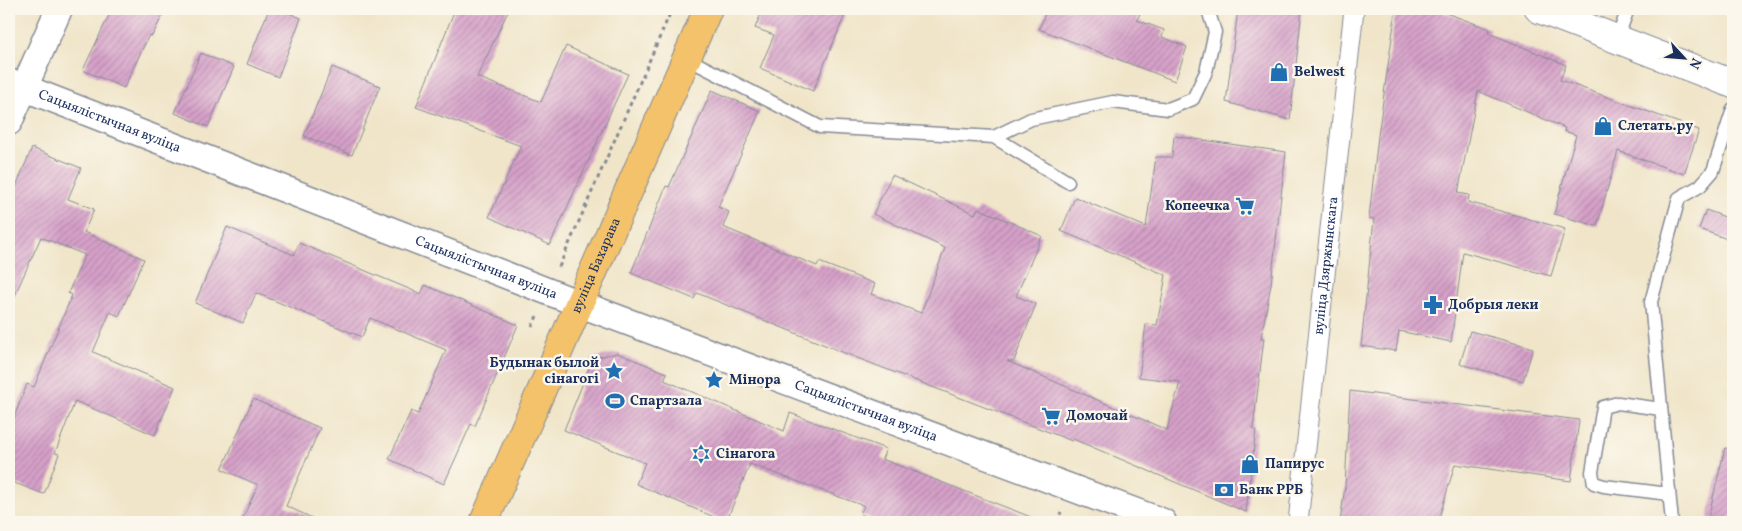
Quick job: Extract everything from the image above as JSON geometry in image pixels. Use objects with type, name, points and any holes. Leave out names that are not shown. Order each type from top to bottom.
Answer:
[{"type":"main road","name":"вуліца Бахарава","points":[[484,522],[708,9]]},
{"type":"street","points":[[9,122],[16,85],[59,9]]},
{"type":"street","name":"вуліца Дзяржынскага","points":[[1298,522],[1354,9]]},
{"type":"street","points":[[1539,9],[1733,84]]},
{"type":"street","name":"Сацыялістычная вуліца","points":[[16,85],[580,304],[1163,522]]},
{"type":"lane","points":[[994,137],[1031,119],[1113,102],[1168,109],[1193,99],[1206,72],[1215,32],[1206,9]]},
{"type":"lane","points":[[1617,39],[1628,9]]},
{"type":"lane","points":[[686,58],[820,127],[994,137],[1068,182]]},
{"type":"lane","points":[[1672,522],[1651,302],[1679,198],[1700,186],[1712,171],[1733,109]]},
{"type":"lane","points":[[1661,408],[1618,403],[1603,407],[1592,472],[1594,482],[1604,486],[1669,494]]},
{"type":"path","points":[[532,327],[672,9]]},
{"type":"building","points":[[112,9],[166,9],[152,36],[149,35],[124,88],[83,70]]},
{"type":"building","points":[[269,9],[279,9],[301,18],[278,77],[247,64]]},
{"type":"building","points":[[455,9],[509,9],[477,77],[541,102],[566,46],[628,74],[550,245],[489,217],[521,146],[416,107]]},
{"type":"building","points":[[763,9],[830,9],[845,15],[813,91],[760,68],[774,35],[755,28]]},
{"type":"building","points":[[1047,9],[1142,9],[1137,20],[1164,30],[1162,37],[1187,47],[1175,81],[1039,29]]},
{"type":"building","points":[[1238,9],[1302,9],[1290,120],[1226,102]]},
{"type":"building","points":[[1396,9],[1435,9],[1490,29],[1489,33],[1566,65],[1560,80],[1699,130],[1684,174],[1618,151],[1597,226],[1554,214],[1576,135],[1564,131],[1565,128],[1478,91],[1458,193],[1469,195],[1468,202],[1565,229],[1551,276],[1463,252],[1451,342],[1399,331],[1396,351],[1361,346],[1374,219],[1369,218],[1378,136]]},
{"type":"building","points":[[201,53],[234,67],[208,127],[175,113]]},
{"type":"building","points":[[332,67],[380,86],[352,155],[304,136]]},
{"type":"building","points":[[712,90],[760,111],[718,207],[729,212],[723,227],[817,266],[819,262],[875,284],[871,294],[921,313],[945,248],[873,214],[892,175],[975,214],[978,208],[1042,236],[1016,296],[1036,304],[1014,361],[1007,361],[1167,430],[1180,382],[1139,377],[1146,324],[1157,325],[1166,275],[1061,231],[1075,197],[1146,227],[1156,157],[1172,157],[1174,136],[1286,152],[1271,284],[1261,338],[1264,338],[1253,429],[1256,430],[1246,512],[1073,439],[1072,441],[847,354],[697,293],[694,299],[631,273],[666,186],[669,187]]},
{"type":"building","points":[[32,148],[81,168],[68,199],[94,209],[84,232],[144,259],[119,316],[110,312],[93,352],[175,387],[155,435],[75,401],[55,453],[59,454],[44,494],[9,481],[9,430],[27,384],[34,387],[72,295],[68,293],[85,255],[41,237],[9,308],[9,189],[14,191]]},
{"type":"building","points":[[1706,210],[1733,220],[1733,241],[1699,229]]},
{"type":"building","points":[[227,227],[294,255],[299,243],[421,294],[425,285],[518,325],[475,426],[471,424],[444,484],[389,459],[411,411],[418,414],[446,350],[370,318],[362,337],[256,293],[243,323],[195,303]]},
{"type":"building","points":[[1470,331],[1533,348],[1523,381],[1460,364]]},
{"type":"building","points":[[617,353],[667,373],[664,380],[784,431],[790,413],[886,449],[882,459],[1041,521],[881,522],[860,514],[864,506],[750,464],[726,522],[636,484],[645,463],[564,430],[593,358]]},
{"type":"building","points":[[1350,391],[1579,420],[1571,481],[1455,464],[1438,522],[1340,522],[1345,487]]},
{"type":"building","points":[[253,399],[320,428],[286,506],[321,522],[241,522],[258,485],[222,469]]},
{"type":"building","points":[[1725,448],[1733,449],[1733,522],[1708,518]]},
{"type":"place","name":"Belwest","points":[[1279,72]]},
{"type":"place","name":"Слетать.ру","points":[[1603,126]]},
{"type":"place","name":"Копеечка","points":[[1245,206]]},
{"type":"place","name":"Добрыя леки","points":[[1433,305]]},
{"type":"place","name":"Будынак былой сінагогі","points":[[614,371]]},
{"type":"place","name":"Мінора","points":[[714,380]]},
{"type":"place","name":"Спартзала","points":[[615,401]]},
{"type":"place","name":"Домочай","points":[[1051,416]]},
{"type":"place","name":"Сінагога","points":[[701,454]]},
{"type":"place","name":"Папирус","points":[[1250,464]]},
{"type":"place","name":"Банк РРБ","points":[[1224,490]]}]
